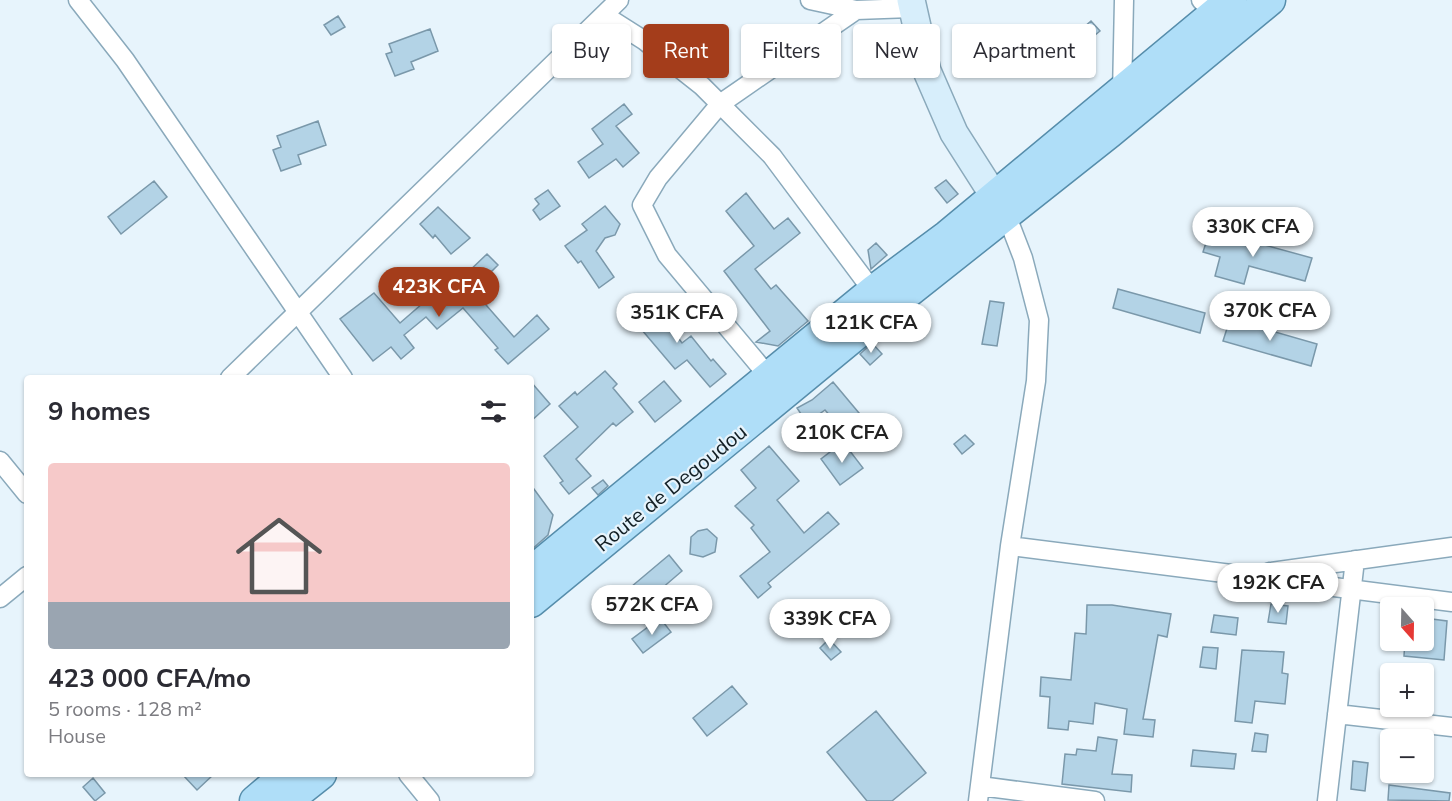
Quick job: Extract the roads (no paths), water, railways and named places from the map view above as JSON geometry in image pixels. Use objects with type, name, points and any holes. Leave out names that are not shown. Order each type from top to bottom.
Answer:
[{"type":"main road","points":[[1000,204],[1121,122],[1270,0]]},
{"type":"main road","points":[[1000,204],[1215,5]]},
{"type":"main road","name":"Route de Degoudou","points":[[534,599],[776,386],[1000,204]]},
{"type":"main road","name":"Route de Degoudou","points":[[534,570],[776,386]]},
{"type":"main road","points":[[274,790],[312,777]]},
{"type":"street","points":[[78,0],[125,60],[341,375]]},
{"type":"street","points":[[233,375],[619,0]]},
{"type":"street","points":[[810,0],[855,10],[911,4],[927,71],[954,133],[1000,204],[1023,258],[1039,320],[1036,381],[1010,546],[979,793],[1095,801]]},
{"type":"street","points":[[1121,122],[1124,0]]},
{"type":"street","points":[[776,386],[667,255],[642,205],[658,178],[720,104],[855,10]]},
{"type":"street","points":[[604,15],[645,41],[702,86],[772,156],[880,300]]},
{"type":"street","points":[[0,461],[24,490]]},
{"type":"street","points":[[1010,546],[1452,602]]},
{"type":"street","points":[[1244,576],[1452,547]]},
{"type":"street","points":[[1327,801],[1355,560]]},
{"type":"street","points":[[0,598],[24,578]]},
{"type":"street","points":[[1337,714],[1452,727]]},
{"type":"street","points":[[410,777],[430,801]]}]
